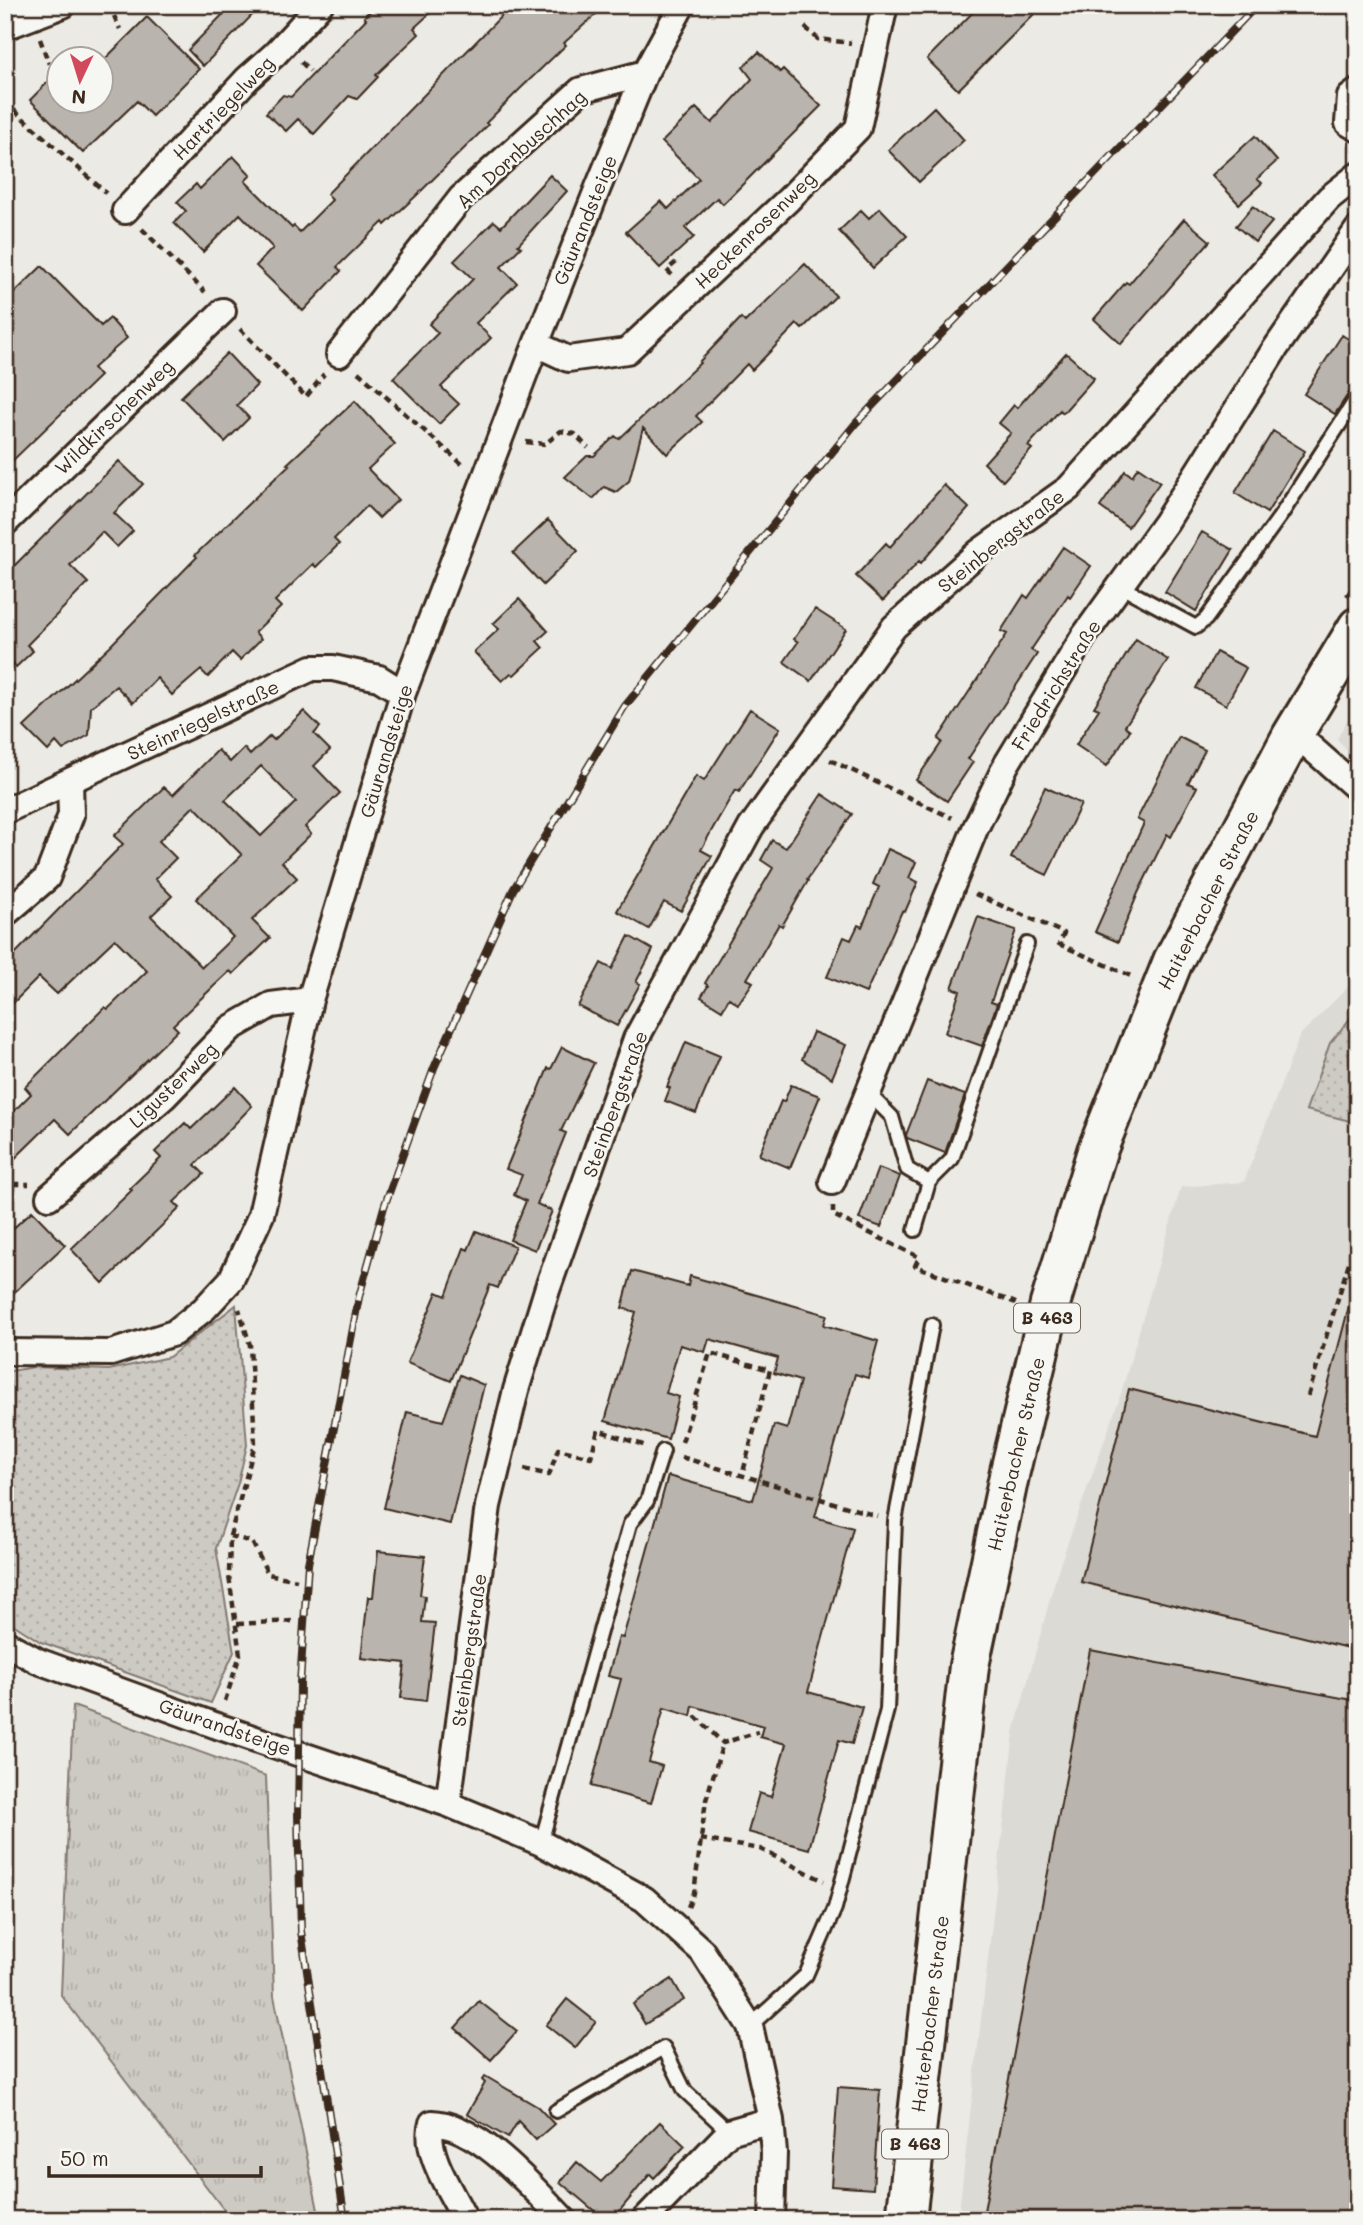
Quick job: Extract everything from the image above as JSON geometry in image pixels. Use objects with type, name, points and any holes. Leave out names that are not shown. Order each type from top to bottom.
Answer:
[{"type":"main road","name":"Haiterbacher Straße","points":[[906,2220],[969,1666],[1010,1471],[1051,1304],[1097,1151],[1173,961],[1292,736],[1358,626]]},
{"type":"street","points":[[5,27],[63,5]]},
{"type":"street","name":"Hartriegelweg","points":[[125,211],[247,79],[275,54],[320,5]]},
{"type":"street","name":"Gäurandsteige","points":[[5,1352],[111,1353],[174,1334],[204,1309],[230,1280],[261,1215],[310,1000],[403,692],[536,344],[645,73],[682,5]]},
{"type":"street","name":"Heckenrosenweg","points":[[536,344],[568,359],[627,351],[788,200],[858,128],[885,5]]},
{"type":"street","name":"Am Dornbuschhag","points":[[339,354],[461,198],[581,90],[645,73]]},
{"type":"street","points":[[1358,91],[1350,97],[1348,123],[1358,129]]},
{"type":"street","name":"Steinbergstraße","points":[[447,1804],[488,1506],[516,1390],[547,1290],[636,1039],[751,827],[894,628],[979,552],[1069,488],[1329,198],[1358,175]]},
{"type":"street","name":"Friedrichstraße","points":[[832,1182],[975,829],[1013,753],[1084,636],[1166,522],[1273,352],[1358,229]]},
{"type":"street","name":"Wildkirschenweg","points":[[5,523],[223,311]]},
{"type":"street","name":"Steinriegelstraße","points":[[5,811],[312,668],[333,668],[379,678],[403,692]]},
{"type":"street","points":[[1292,736],[1307,744],[1358,789]]},
{"type":"street","points":[[5,914],[47,878],[71,815],[70,782]]},
{"type":"street","name":"Ligusterweg","points":[[49,1197],[164,1097],[231,1028],[271,1005],[310,1000]]},
{"type":"street","name":"Gäurandsteige","points":[[5,1643],[38,1661],[217,1726],[447,1804]]},
{"type":"street","points":[[447,1804],[541,1843],[644,1899],[702,1951],[750,2026],[771,2120],[774,2153],[772,2220]]},
{"type":"street","points":[[645,2220],[729,2132],[771,2120]]},
{"type":"street","points":[[465,2220],[431,2150],[429,2135],[432,2123],[447,2123],[492,2150],[564,2220]]},
{"type":"lane","points":[[1120,586],[1196,627],[1206,620],[1281,515],[1358,396]]},
{"type":"lane","points":[[915,1230],[929,1182],[952,1159],[1027,943]]},
{"type":"lane","points":[[869,1093],[892,1117],[907,1169],[929,1182]]},
{"type":"lane","points":[[750,2026],[806,1975],[835,1908],[887,1710],[895,1521],[932,1325]]},
{"type":"lane","points":[[541,1843],[630,1524],[647,1501],[663,1451]]},
{"type":"lane","points":[[556,2111],[664,2048],[685,2091],[729,2132]]},
{"type":"path","points":[[109,5],[120,29]]},
{"type":"path","points":[[805,27],[818,39],[876,45]]},
{"type":"path","points":[[5,102],[125,211]]},
{"type":"path","points":[[667,270],[680,259]]},
{"type":"path","points":[[339,354],[483,483]]},
{"type":"path","points":[[500,439],[544,444],[561,431],[575,434],[588,447]]},
{"type":"path","points":[[807,749],[975,829]]},
{"type":"path","points":[[952,884],[1064,933],[1059,944],[1142,980]]},
{"type":"path","points":[[832,1182],[833,1215],[919,1257],[915,1266],[1017,1304]]},
{"type":"path","points":[[1308,1396],[1358,1233]]},
{"type":"path","points":[[217,1726],[240,1655],[229,1576],[230,1536],[255,1444],[250,1345],[230,1280]]},
{"type":"path","points":[[677,1456],[710,1353],[770,1370],[742,1476]]},
{"type":"path","points":[[498,1463],[550,1475],[558,1449],[591,1457],[597,1430],[895,1521]]},
{"type":"path","points":[[230,1536],[252,1542],[268,1574],[297,1580]]},
{"type":"path","points":[[237,1624],[294,1621]]},
{"type":"path","points":[[695,1716],[723,1742]]},
{"type":"path","points":[[723,1742],[758,1732]]},
{"type":"path","points":[[678,1930],[694,1893],[706,1800],[723,1742]]},
{"type":"path","points":[[700,1839],[760,1849],[840,1889]]},
{"type":"shaded area","points":[[1358,700],[1358,763],[1337,739]]},
{"type":"shaded area","points":[[1358,977],[1358,2220],[958,2220],[1014,1732],[1057,1573],[1119,1400],[1181,1187],[1244,1182],[1300,1035]]},
{"type":"green space","points":[[1358,1009],[1358,1123],[1306,1110],[1330,1043]]},
{"type":"green space","points":[[236,1305],[247,1445],[238,1483],[216,1548],[234,1652],[211,1703],[41,1642],[5,1619],[5,1372],[34,1367],[109,1370],[169,1357]]},
{"type":"green space","points":[[73,1706],[266,1776],[274,1996],[320,2220],[231,2219],[61,1995]]},
{"type":"building","points":[[232,5],[262,5],[203,66],[188,50]]},
{"type":"building","points":[[376,5],[439,5],[414,28],[419,34],[376,75],[378,77],[357,99],[349,96],[314,134],[298,119],[286,131],[266,113],[283,95],[291,97],[366,19],[364,17]]},
{"type":"building","points":[[512,5],[606,5],[564,43],[566,45],[417,195],[385,225],[383,222],[337,267],[341,271],[303,311],[256,266],[273,248],[240,214],[203,252],[174,223],[186,211],[177,202],[196,184],[200,189],[233,156],[251,175],[245,181],[292,228],[294,226],[300,232],[332,200],[327,194]]},
{"type":"building","points":[[980,5],[1043,5],[958,90],[927,59]]},
{"type":"building","points":[[147,17],[199,69],[152,116],[137,101],[83,153],[46,116],[116,116],[116,48]]},
{"type":"building","points":[[759,52],[780,72],[783,69],[821,106],[723,204],[717,198],[685,228],[694,237],[660,268],[626,232],[661,201],[668,209],[699,179],[662,142],[696,108],[712,123],[752,79],[743,67]]},
{"type":"building","points":[[46,84],[46,116],[30,100]]},
{"type":"building","points":[[934,107],[964,140],[919,182],[888,150]]},
{"type":"building","points":[[1255,136],[1277,161],[1257,179],[1262,183],[1239,204],[1212,175]]},
{"type":"building","points":[[550,175],[567,191],[501,267],[517,283],[476,323],[491,338],[441,387],[459,404],[439,424],[393,378],[438,333],[429,324],[473,279],[454,261],[494,221],[501,227]]},
{"type":"building","points":[[1253,206],[1272,222],[1255,242],[1236,226]]},
{"type":"building","points":[[880,208],[907,236],[873,268],[839,231],[861,210],[869,218]]},
{"type":"building","points":[[1184,219],[1210,241],[1121,344],[1094,319],[1126,282],[1129,284]]},
{"type":"building","points":[[805,264],[836,296],[802,329],[797,324],[752,370],[747,364],[696,416],[702,422],[667,454],[643,428],[629,481],[616,492],[604,487],[593,499],[565,477],[587,456],[594,456],[615,436],[619,439],[700,363],[741,318],[745,322]]},
{"type":"building","points":[[42,266],[101,326],[110,318],[127,338],[93,368],[100,376],[5,468],[5,302]]},
{"type":"building","points":[[1342,335],[1358,345],[1358,379],[1335,414],[1304,394]]},
{"type":"building","points":[[227,353],[257,385],[237,405],[249,418],[225,442],[181,397]]},
{"type":"building","points":[[1066,353],[1094,378],[1063,413],[1060,410],[1028,446],[1032,449],[1003,481],[984,463],[1011,433],[999,423],[1014,405],[1017,408]]},
{"type":"building","points":[[355,401],[395,444],[368,469],[398,500],[379,518],[367,506],[334,539],[339,544],[316,567],[313,564],[275,601],[281,607],[255,632],[261,639],[240,660],[232,652],[208,677],[201,670],[172,695],[157,678],[133,703],[116,686],[91,707],[89,735],[63,750],[56,742],[48,751],[24,727],[111,645],[197,557],[195,555],[289,465],[287,464]]},
{"type":"building","points":[[1273,431],[1305,451],[1267,513],[1235,493]]},
{"type":"building","points":[[119,461],[143,484],[114,513],[133,531],[117,547],[102,532],[70,565],[88,583],[27,645],[33,651],[16,667],[10,661],[5,666],[5,575]]},
{"type":"building","points":[[1138,467],[1160,482],[1128,527],[1100,507],[1125,471],[1132,476]]},
{"type":"building","points":[[944,485],[969,508],[883,601],[856,576],[886,543],[890,547]]},
{"type":"building","points":[[548,520],[578,551],[543,585],[513,553]]},
{"type":"building","points":[[1202,532],[1233,550],[1196,611],[1165,592]]},
{"type":"building","points":[[1063,547],[1091,566],[1031,650],[1037,654],[968,759],[973,762],[947,801],[916,780],[942,742],[938,739],[1007,634],[1001,631],[1024,595],[1028,598]]},
{"type":"building","points":[[519,599],[548,631],[537,641],[543,648],[514,675],[511,673],[502,681],[474,652],[499,629],[493,624]]},
{"type":"building","points":[[815,609],[846,629],[811,681],[784,662],[798,642],[794,639]]},
{"type":"building","points":[[1136,639],[1168,660],[1125,726],[1130,730],[1107,766],[1076,745],[1099,709],[1094,707]]},
{"type":"building","points":[[1216,652],[1246,668],[1226,705],[1196,688]]},
{"type":"building","points":[[750,709],[780,728],[739,792],[735,790],[701,850],[712,856],[681,911],[664,902],[649,929],[617,911],[696,776],[704,781]]},
{"type":"building","points":[[304,711],[320,727],[314,734],[330,750],[314,766],[340,793],[305,827],[311,834],[282,862],[297,878],[252,920],[270,938],[233,974],[230,971],[173,1025],[178,1030],[70,1134],[55,1119],[5,1168],[5,1120],[31,1094],[25,1087],[105,1007],[108,1009],[147,971],[115,939],[57,994],[39,977],[5,1011],[5,964],[123,844],[114,836],[164,787],[173,795],[218,750],[230,762],[244,748],[250,755],[270,736],[274,740]],"holes":[[[261,766],[296,802],[261,836],[225,800]],[[194,806],[242,855],[196,899],[233,937],[202,967],[151,916],[172,896],[155,879],[176,858],[159,841]]]},
{"type":"building","points":[[1179,737],[1205,750],[1188,783],[1197,787],[1171,837],[1167,834],[1118,942],[1095,932],[1144,823],[1137,819]]},
{"type":"building","points":[[1045,787],[1081,804],[1047,875],[1011,858]]},
{"type":"building","points":[[822,794],[852,814],[807,880],[782,926],[779,924],[747,979],[753,982],[738,1004],[729,998],[722,1010],[701,997],[708,986],[705,983],[773,868],[761,860],[772,840],[786,848]]},
{"type":"building","points":[[888,849],[916,862],[909,878],[918,882],[905,912],[902,911],[866,993],[827,977],[844,937],[851,940],[858,925],[862,927],[879,887],[873,884]]},
{"type":"building","points":[[978,917],[1016,930],[991,1002],[997,1004],[982,1046],[945,1033],[960,991],[952,988]]},
{"type":"building","points":[[629,936],[653,950],[636,982],[640,984],[617,1026],[578,1006],[601,963],[612,969]]},
{"type":"building","points":[[813,1032],[846,1045],[832,1078],[802,1059]]},
{"type":"building","points":[[686,1042],[720,1056],[696,1113],[665,1101],[670,1088],[667,1087]]},
{"type":"building","points":[[562,1047],[594,1063],[561,1131],[566,1133],[537,1204],[552,1211],[535,1250],[510,1240],[526,1201],[514,1195],[522,1175],[506,1169],[548,1068],[551,1069]]},
{"type":"building","points":[[927,1081],[965,1095],[945,1153],[907,1138],[906,1135]]},
{"type":"building","points":[[791,1085],[820,1096],[790,1168],[759,1155],[781,1101],[784,1102]]},
{"type":"building","points":[[235,1087],[252,1106],[195,1165],[204,1174],[174,1202],[180,1208],[103,1283],[71,1249],[161,1158],[155,1152],[185,1123],[191,1129]]},
{"type":"building","points":[[878,1168],[900,1176],[881,1227],[859,1219]]},
{"type":"building","points":[[32,1211],[65,1245],[5,1301],[5,1236]]},
{"type":"building","points":[[476,1231],[515,1246],[498,1288],[490,1285],[451,1381],[407,1363],[437,1292],[446,1296],[464,1248],[468,1250]]},
{"type":"building","points":[[632,1271],[688,1286],[690,1276],[827,1315],[824,1325],[878,1341],[868,1378],[855,1374],[815,1517],[853,1528],[808,1692],[862,1707],[852,1744],[839,1740],[809,1849],[748,1832],[759,1793],[771,1797],[786,1744],[760,1737],[763,1726],[693,1706],[691,1716],[664,1708],[649,1762],[662,1766],[651,1803],[591,1786],[621,1679],[608,1676],[619,1637],[623,1638],[668,1476],[753,1500],[774,1425],[787,1429],[800,1381],[774,1373],[778,1358],[709,1339],[705,1352],[680,1345],[666,1393],[679,1397],[668,1439],[605,1421],[636,1312],[622,1308]]},
{"type":"building","points":[[1350,1302],[1358,1303],[1358,1610],[1348,1648],[1081,1582],[1129,1389],[1315,1436]]},
{"type":"building","points":[[460,1375],[484,1385],[450,1524],[384,1508],[407,1412],[443,1421]]},
{"type":"building","points":[[378,1551],[425,1556],[420,1595],[425,1596],[422,1622],[435,1623],[426,1701],[401,1698],[405,1663],[361,1658],[368,1597],[373,1597]]},
{"type":"building","points":[[1090,1650],[1358,1701],[1358,2220],[1029,2220],[984,2211]]},
{"type":"building","points":[[672,1979],[684,2000],[645,2024],[633,2004]]},
{"type":"building","points":[[567,1999],[596,2022],[575,2048],[546,2025]]},
{"type":"building","points":[[479,2001],[517,2031],[491,2060],[455,2028]]},
{"type":"building","points":[[485,2076],[538,2107],[554,2124],[536,2140],[518,2121],[508,2138],[467,2114],[485,2083],[482,2080]]},
{"type":"building","points":[[838,2087],[880,2090],[873,2189],[831,2186]]},
{"type":"building","points":[[660,2122],[685,2146],[654,2178],[650,2174],[612,2220],[605,2220],[560,2182],[577,2162],[601,2182]]},
{"type":"railway","points":[[345,2220],[301,1931],[298,1815],[300,1683],[308,1564],[359,1297],[384,1207],[434,1068],[513,890],[625,706],[856,423],[1257,5]]}]
